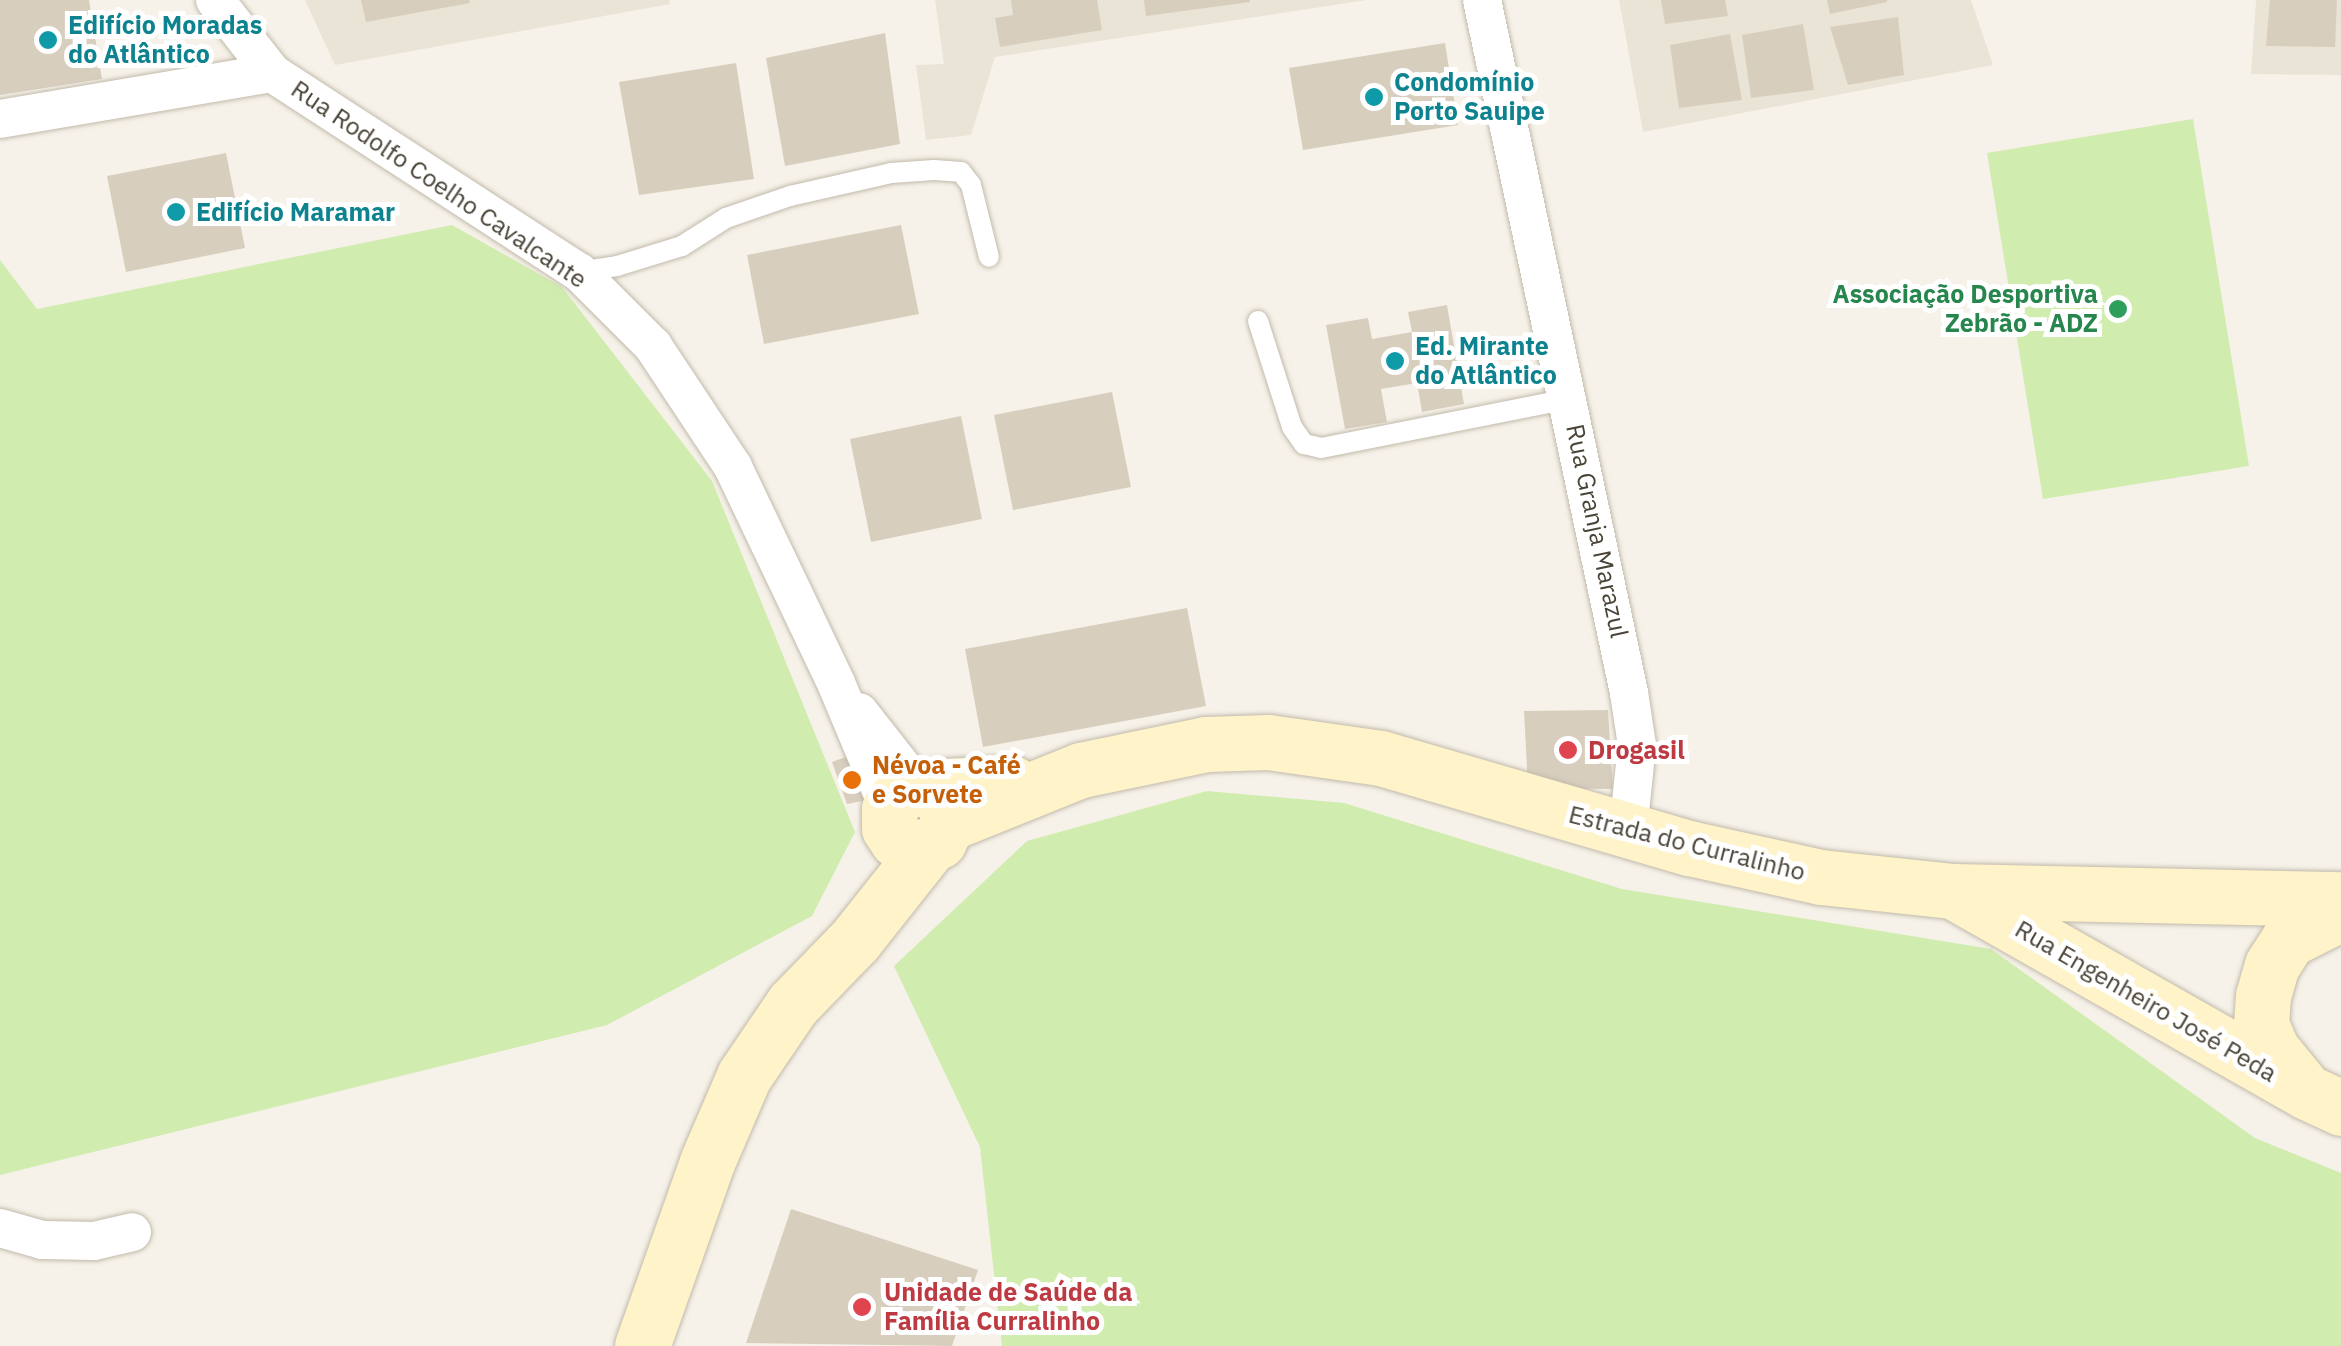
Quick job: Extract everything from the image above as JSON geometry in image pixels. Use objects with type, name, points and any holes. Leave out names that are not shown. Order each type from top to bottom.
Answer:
[{"type":"street","name":"Rua Rodolfo Coelho Cavalcante","points":[[215,0],[272,73],[579,272],[653,346],[733,467],[836,683],[915,811]]},
{"type":"street","name":"Rua Granja Marazul","points":[[1482,0],[1569,399],[1637,744],[1628,830]]},
{"type":"street","points":[[0,119],[272,73]]},
{"type":"street","name":"Estrada do Curralinho","points":[[915,811],[1141,756],[1206,744],[1268,742],[1381,758],[1628,830],[1822,876],[1953,892],[2341,899]]},
{"type":"street","points":[[642,1346],[707,1162],[744,1076],[793,1004],[855,940],[915,811]]},
{"type":"street","name":"Rua Engenheiro José Peda","points":[[1953,892],[2324,1100]]},
{"type":"street","points":[[2324,1100],[2272,1050],[2261,1024],[2263,996],[2272,965],[2288,940],[2341,913]]},
{"type":"street","points":[[0,1228],[42,1240],[94,1241],[132,1232]]},
{"type":"lane","points":[[579,272],[618,266],[682,246],[726,218],[790,196],[891,173],[934,170],[961,172],[971,185],[990,257]]},
{"type":"lane","points":[[1258,320],[1292,427],[1304,444],[1321,448],[1569,399]]},
{"type":"shaded area","points":[[305,0],[669,0],[670,4],[335,65]]},
{"type":"shaded area","points":[[935,0],[1367,0],[995,57],[971,135],[926,140],[916,65],[944,64]]},
{"type":"shaded area","points":[[1619,0],[1971,0],[1993,65],[1643,132]]},
{"type":"shaded area","points":[[2256,0],[2341,0],[2341,75],[2251,74]]},
{"type":"green space","name":"Associação Desportiva Zebrão - ADZ","points":[[2193,119],[2249,466],[2043,499],[1987,153]]},
{"type":"green space","points":[[452,225],[562,287],[712,481],[855,832],[812,916],[607,1025],[0,1175],[0,260],[37,309]]},
{"type":"green space","points":[[1207,791],[1344,803],[1622,889],[1991,949],[2255,1138],[2341,1173],[2341,1346],[1002,1346],[980,1147],[894,966],[1027,841]]},
{"type":"building","name":"Edifício Moradas do Atlântico","points":[[0,0],[89,0],[102,79],[0,95]]},
{"type":"building","points":[[361,0],[469,0],[470,3],[366,22]]},
{"type":"building","points":[[1011,0],[1097,0],[1102,30],[1000,47],[995,18],[1013,15]]},
{"type":"building","points":[[1144,0],[1250,0],[1250,2],[1146,16]]},
{"type":"building","points":[[1661,0],[1725,0],[1728,16],[1665,24]]},
{"type":"building","points":[[1827,0],[1887,0],[1887,2],[1830,14]]},
{"type":"building","points":[[2270,0],[2337,0],[2335,47],[2266,46]]},
{"type":"building","points":[[1898,17],[1904,75],[1848,85],[1830,27]]},
{"type":"building","points":[[1803,24],[1814,90],[1751,98],[1742,35]]},
{"type":"building","points":[[885,33],[900,144],[785,166],[766,58]]},
{"type":"building","points":[[1730,34],[1742,100],[1679,108],[1670,45]]},
{"type":"building","name":"Condomínio Porto Sauipe","points":[[1445,43],[1458,125],[1303,150],[1289,68]]},
{"type":"building","points":[[736,63],[754,179],[639,195],[619,82]]},
{"type":"building","name":"Edifício Maramar","points":[[226,153],[245,248],[126,272],[107,176]]},
{"type":"building","points":[[901,225],[919,314],[764,344],[747,255]]},
{"type":"building","name":"Ed. Mirante do Atlântico","points":[[1447,305],[1464,404],[1422,412],[1417,383],[1381,389],[1387,422],[1345,429],[1326,325],[1368,318],[1372,339],[1412,332],[1408,312]]},
{"type":"building","points":[[1112,392],[1131,487],[1013,510],[994,415]]},
{"type":"building","points":[[961,416],[982,519],[871,542],[850,439]]},
{"type":"building","points":[[1187,608],[1206,706],[983,747],[965,649]]},
{"type":"building","name":"Drogasil","points":[[1608,710],[1613,789],[1528,788],[1524,711]]},
{"type":"building","name":"Névoa - Café e Sorvete","points":[[854,754],[872,799],[847,804],[832,762]]},
{"type":"building","name":"Unidade de Saúde da Família Curralinho","points":[[791,1209],[978,1270],[952,1346],[746,1343]]},
{"type":"place","name":"Edifício Moradas do Atlântico","points":[[48,40]]},
{"type":"place","name":"Condomínio Porto Sauipe","points":[[1374,97]]},
{"type":"place","name":"Edifício Maramar","points":[[176,212]]},
{"type":"place","name":"Associação Desportiva Zebrão - ADZ","points":[[2118,309]]},
{"type":"place","name":"Ed. Mirante do Atlântico","points":[[1395,361]]},
{"type":"place","name":"Drogasil","points":[[1568,750]]},
{"type":"place","name":"Névoa - Café e Sorvete","points":[[852,780]]},
{"type":"place","name":"Unidade de Saúde da Família Curralinho","points":[[862,1307]]}]
